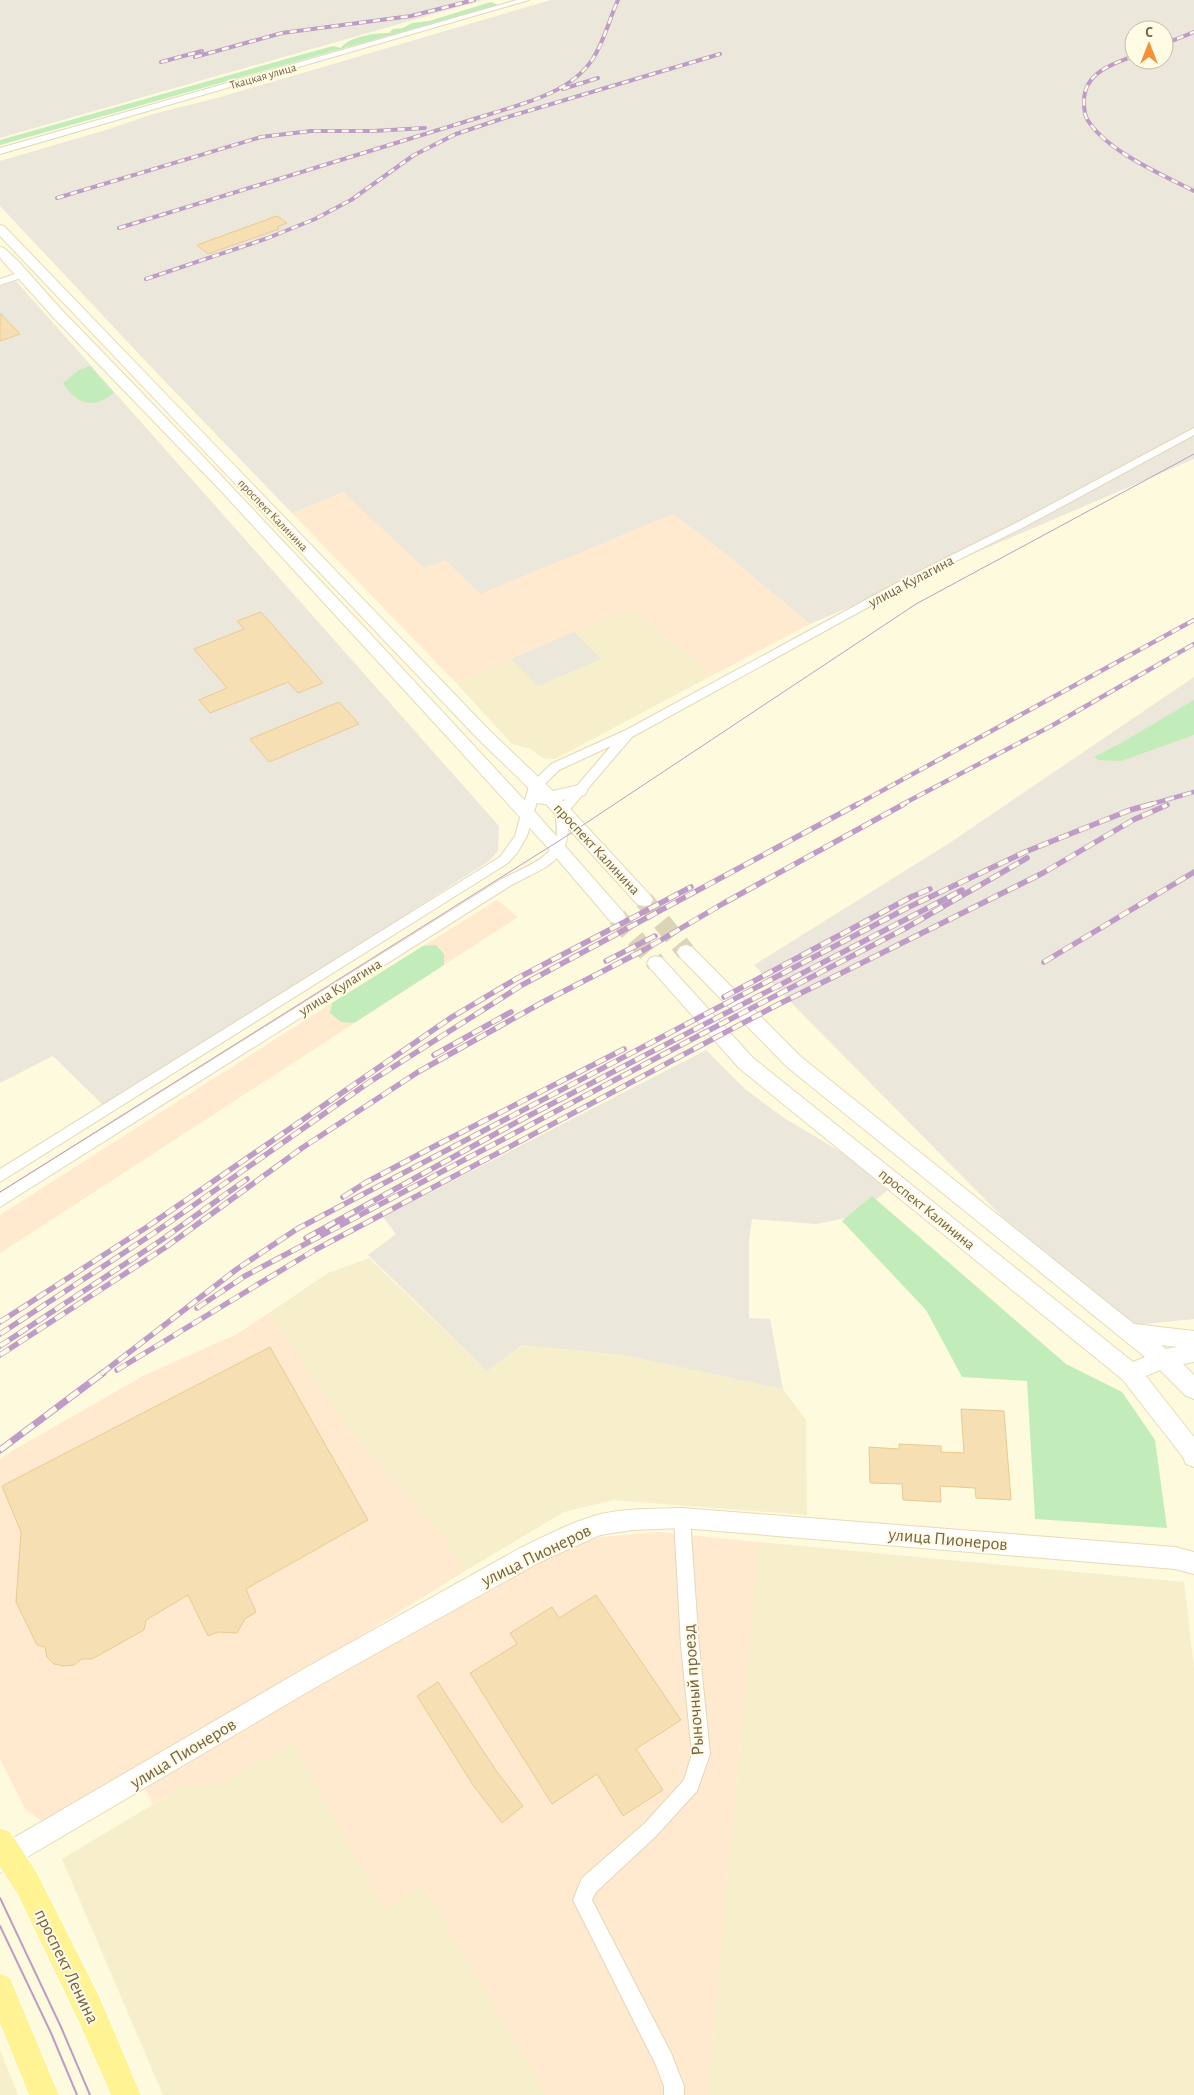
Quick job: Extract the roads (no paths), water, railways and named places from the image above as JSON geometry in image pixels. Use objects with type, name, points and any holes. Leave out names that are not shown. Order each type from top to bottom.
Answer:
[{"type":"main road","name":"проспект Калинина","points":[[0,229],[64,321],[214,476],[508,792],[531,800],[550,798],[579,791]]},
{"type":"main road","name":"проспект Калинина","points":[[0,251],[31,272],[478,728],[531,800],[555,842],[617,917]]},
{"type":"main road","name":"проспект Калинина","points":[[550,798],[644,900]]},
{"type":"main road","points":[[686,952],[793,1061],[1163,1359],[1194,1388]]},
{"type":"main road","name":"проспект Калинина","points":[[656,963],[746,1063],[1131,1373],[1193,1453],[1194,1457]]},
{"type":"main road","points":[[1102,1350],[1128,1332],[1194,1340]]},
{"type":"main road","points":[[1131,1373],[1163,1359],[1194,1353]]},
{"type":"main road","name":"улица Пионеров","points":[[3,1852],[530,1555],[600,1525],[632,1520],[682,1518],[1166,1557],[1194,1563]]},
{"type":"main road","name":"проспект Ленина","points":[[3,1852],[26,1883],[85,2001],[126,2095]]},
{"type":"main road","points":[[0,1988],[44,2095]]},
{"type":"street","name":"Ткацкая улица","points":[[0,151],[525,0]]},
{"type":"street","points":[[0,282],[31,272]]},
{"type":"street","name":"улица Кулагина","points":[[0,1176],[504,860],[513,850],[521,836],[531,800],[556,767],[630,732],[910,580],[1022,524],[1194,431]]},
{"type":"street","name":"улица Кулагина","points":[[561,812],[630,732]]},
{"type":"street","points":[[555,842],[562,839],[561,812]]},
{"type":"street","name":"улица Кулагина","points":[[0,1201],[505,883],[540,866],[555,842]]},
{"type":"street","points":[[74,1129],[90,1144]]},
{"type":"street","name":"Рыночный проезд","points":[[674,2095],[674,2086],[664,2060],[582,1900],[589,1885],[650,1830],[692,1785],[701,1754],[690,1646],[682,1518]]},
{"type":"tunnel","points":[[644,900],[686,952]]},
{"type":"tunnel","points":[[617,917],[656,963]]},
{"type":"tram line","points":[[0,1192],[562,839],[916,604],[1194,454]]},
{"type":"tram line","points":[[0,1898],[61,2027],[90,2095]]},
{"type":"tram line","points":[[0,1926],[51,2033],[77,2095]]},
{"type":"railway","points":[[195,57],[282,33],[411,16],[474,0]]},
{"type":"railway","points":[[119,228],[544,96],[571,81],[592,60],[618,0]]},
{"type":"railway","points":[[1174,40],[1194,32]]},
{"type":"railway","points":[[161,62],[202,51]]},
{"type":"railway","points":[[146,279],[268,238],[315,219],[351,200],[414,155],[456,134],[720,54]]},
{"type":"railway","points":[[1124,60],[1101,71],[1089,83],[1085,91],[1084,101],[1086,117],[1096,131],[1107,141],[1135,161],[1194,191]]},
{"type":"railway","points":[[563,89],[598,78]]},
{"type":"railway","points":[[57,198],[261,137],[311,131],[373,131],[425,128]]},
{"type":"railway","points":[[856,805],[1194,620]]},
{"type":"railway","points":[[901,805],[1053,725],[1194,644]]},
{"type":"railway","points":[[1148,805],[1194,792]]},
{"type":"railway","points":[[0,1334],[154,1233],[368,1083],[522,985],[858,804]]},
{"type":"railway","points":[[0,1355],[166,1247],[302,1148],[418,1072],[543,1002],[644,950],[724,903],[904,804]]},
{"type":"railway","points":[[101,1374],[237,1269],[297,1229],[909,907],[1025,852],[1130,810],[1152,804]]},
{"type":"railway","points":[[117,1370],[313,1251],[777,1005],[1043,873],[1133,820],[1167,805]]},
{"type":"railway","points":[[197,1308],[245,1276],[906,928],[1027,858]]},
{"type":"railway","points":[[1044,962],[1194,872]]},
{"type":"railway","points":[[0,1322],[147,1227],[452,1017],[516,979],[691,887]]},
{"type":"railway","points":[[724,997],[911,897],[930,889]]},
{"type":"railway","points":[[306,1238],[515,1123],[962,890]]},
{"type":"railway","points":[[606,961],[655,936]]},
{"type":"railway","points":[[434,1055],[511,1012]]},
{"type":"railway","points":[[343,1197],[365,1183],[433,1147],[624,1049]]},
{"type":"railway","points":[[0,1346],[160,1241],[247,1179]]},
{"type":"railway","points":[[0,1450],[103,1373]]}]
